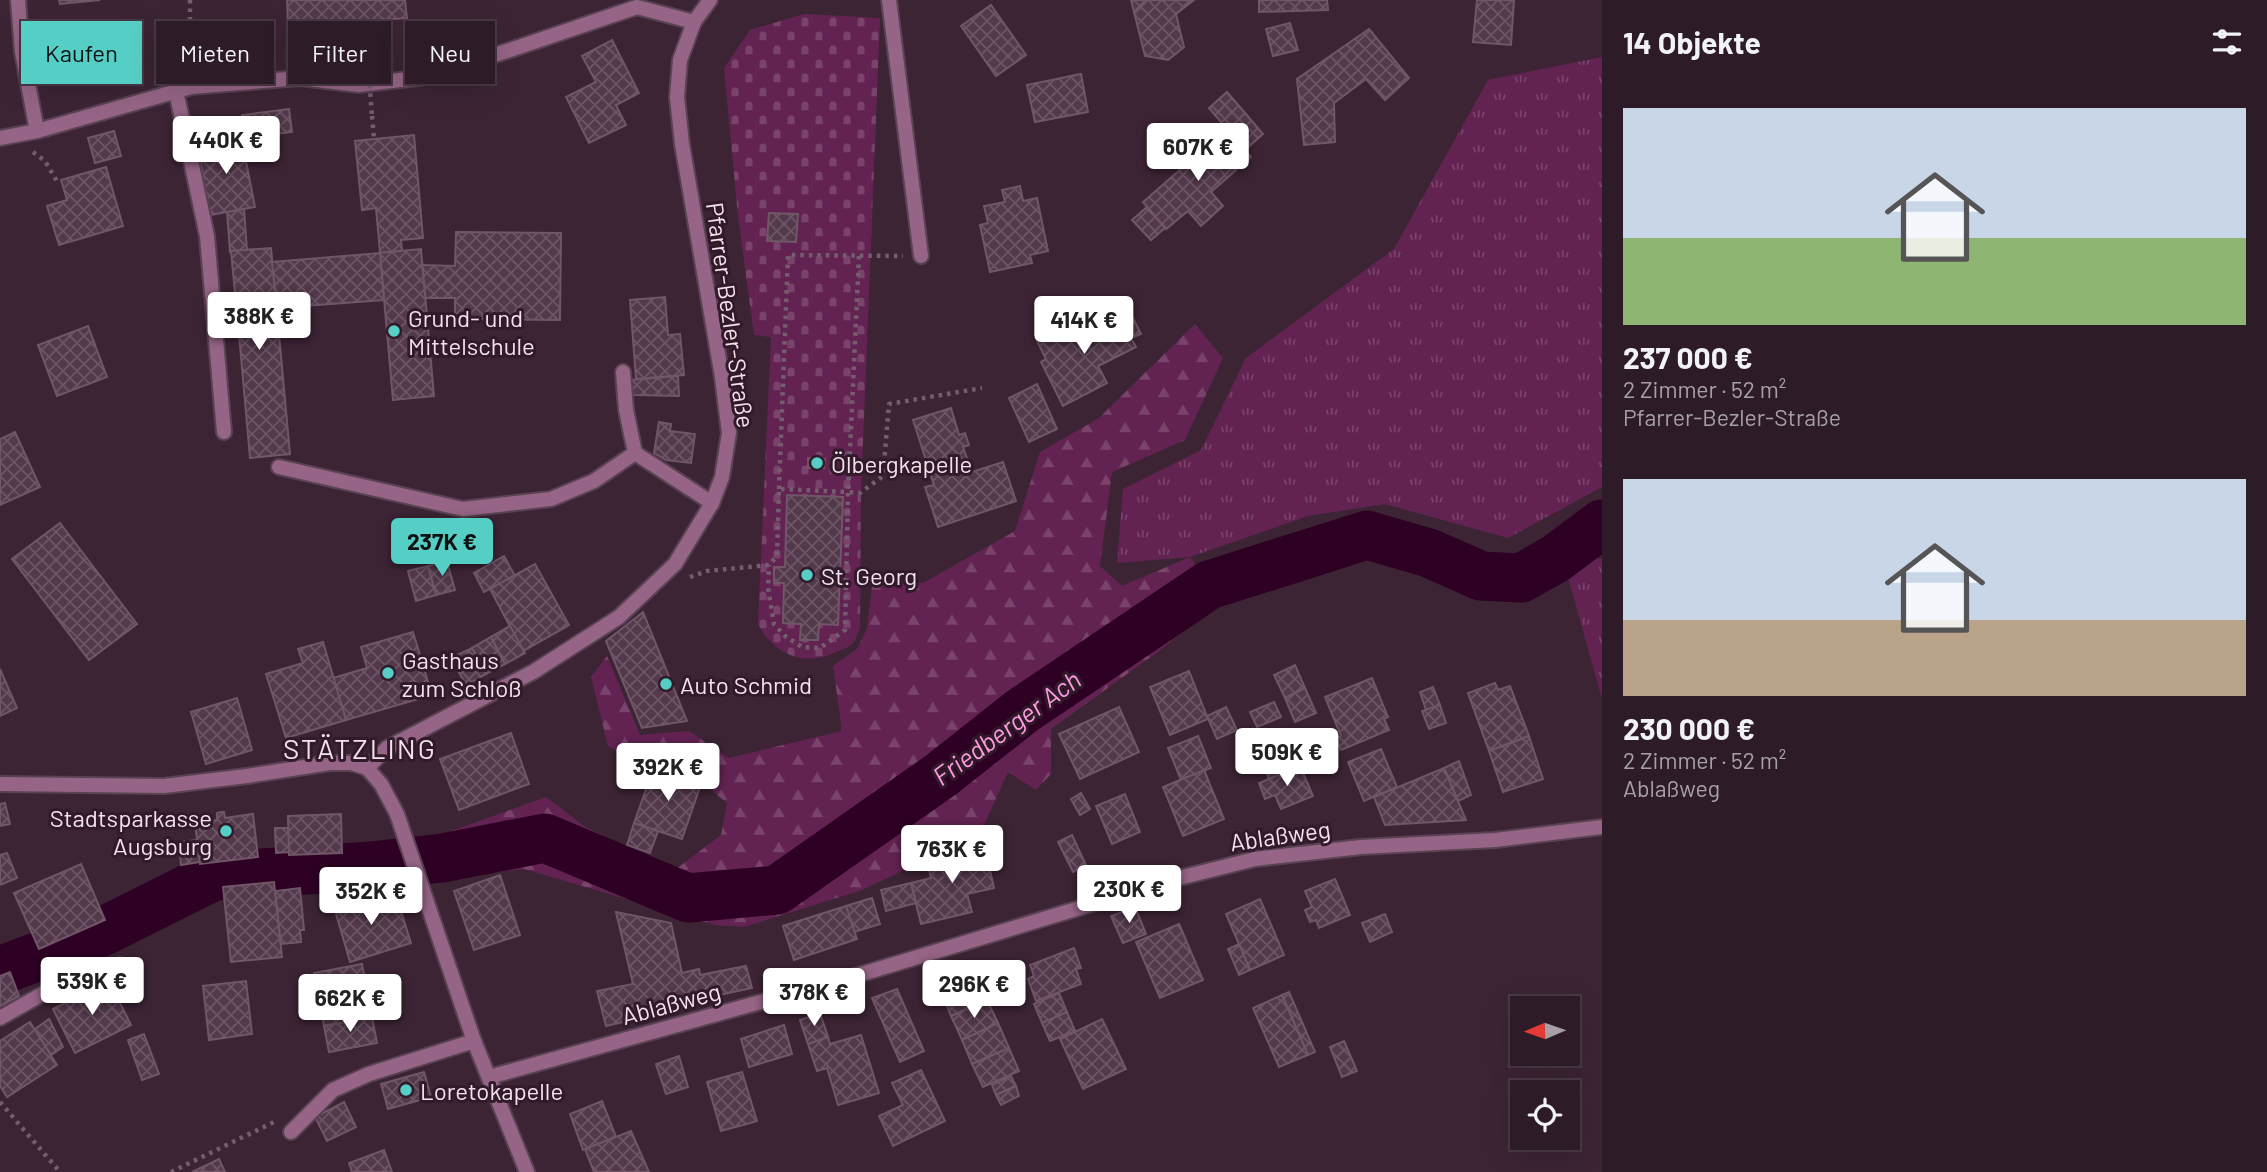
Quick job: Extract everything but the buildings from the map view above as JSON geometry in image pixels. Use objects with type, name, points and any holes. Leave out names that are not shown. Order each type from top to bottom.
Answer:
[{"type":"street","points":[[18,0],[22,52],[37,131]]},
{"type":"street","name":"Pfarrer-Bezler-Straße","points":[[367,768],[387,748],[533,672],[619,617],[676,564],[712,503],[722,477],[729,433],[682,144],[677,97],[680,60],[694,22],[710,0]]},
{"type":"street","points":[[889,0],[921,256]]},
{"type":"street","points":[[0,138],[37,131],[183,89],[300,78],[359,85],[433,76],[637,7],[694,22]]},
{"type":"street","points":[[183,89],[207,236],[224,432]]},
{"type":"street","points":[[623,372],[626,410],[635,453],[712,503]]},
{"type":"street","points":[[279,467],[463,509],[551,499],[594,481],[635,453]]},
{"type":"street","points":[[0,784],[164,786],[330,763],[351,763],[367,768],[397,814],[474,1041],[527,1172]]},
{"type":"street","name":"Ablaßweg","points":[[489,1077],[855,976],[1175,879],[1255,859],[1349,848],[1495,840],[1602,827]]},
{"type":"street","points":[[0,1018],[44,993],[120,965]]},
{"type":"street","points":[[291,1132],[333,1090],[369,1074],[474,1041]]},
{"type":"path","points":[[183,89],[190,0]]},
{"type":"path","points":[[369,84],[374,139]]},
{"type":"path","points":[[20,134],[25,146],[45,160],[58,183]]},
{"type":"path","points":[[859,256],[848,492],[845,630],[820,648],[802,647],[785,636],[774,624],[768,588],[769,565],[777,556],[788,255],[921,256]]},
{"type":"path","points":[[779,489],[860,493],[883,476],[889,404],[982,388]]},
{"type":"path","points":[[707,571],[769,565]]},
{"type":"path","points":[[0,1102],[60,1172]]},
{"type":"path","points":[[171,1172],[292,1114],[312,1111]]},
{"type":"green space","points":[[804,14],[880,18],[861,493],[860,628],[850,646],[814,658],[792,656],[782,651],[758,624],[771,337],[754,335],[738,216],[724,68],[750,30]]},
{"type":"green space","points":[[1602,57],[1602,487],[1508,538],[1385,504],[1308,516],[1190,557],[1117,563],[1123,489],[1201,450],[1246,358],[1394,249],[1488,80]]},
{"type":"green space","points":[[1195,324],[1223,358],[1185,440],[1112,472],[1100,566],[1122,586],[1190,557],[1221,600],[1159,651],[1051,729],[1051,774],[1036,790],[1008,772],[980,834],[862,890],[744,927],[715,925],[524,869],[447,877],[432,838],[546,797],[584,826],[672,872],[721,835],[727,803],[677,762],[641,764],[608,746],[591,677],[607,656],[640,735],[689,731],[729,758],[842,731],[833,666],[857,649],[867,629],[873,578],[923,583],[1015,531],[1040,452],[1099,418]]},
{"type":"green space","points":[[1595,558],[1602,559],[1602,699],[1566,570]]},
{"type":"waterway","name":"Friedberger Ach","points":[[0,971],[104,931],[214,876],[371,866],[442,858],[545,838],[688,898],[777,890],[941,775],[1022,711],[1209,585],[1367,535],[1429,553],[1481,576],[1521,578],[1555,559],[1602,524]]},
{"type":"place","name":"Grund- und Mittelschule","points":[[394,331]]},
{"type":"place","name":"Ölbergkapelle","points":[[817,463]]},
{"type":"place","name":"St. Georg","points":[[807,575]]},
{"type":"place","name":"Gasthaus zum Schloß","points":[[388,673]]},
{"type":"place","name":"Auto Schmid","points":[[666,684]]},
{"type":"place","name":"Stadtsparkasse Augsburg","points":[[226,831]]},
{"type":"place","name":"Loretokapelle","points":[[406,1090]]},
{"type":"district","name":"STÄTZLING","points":[[360,748]]}]
